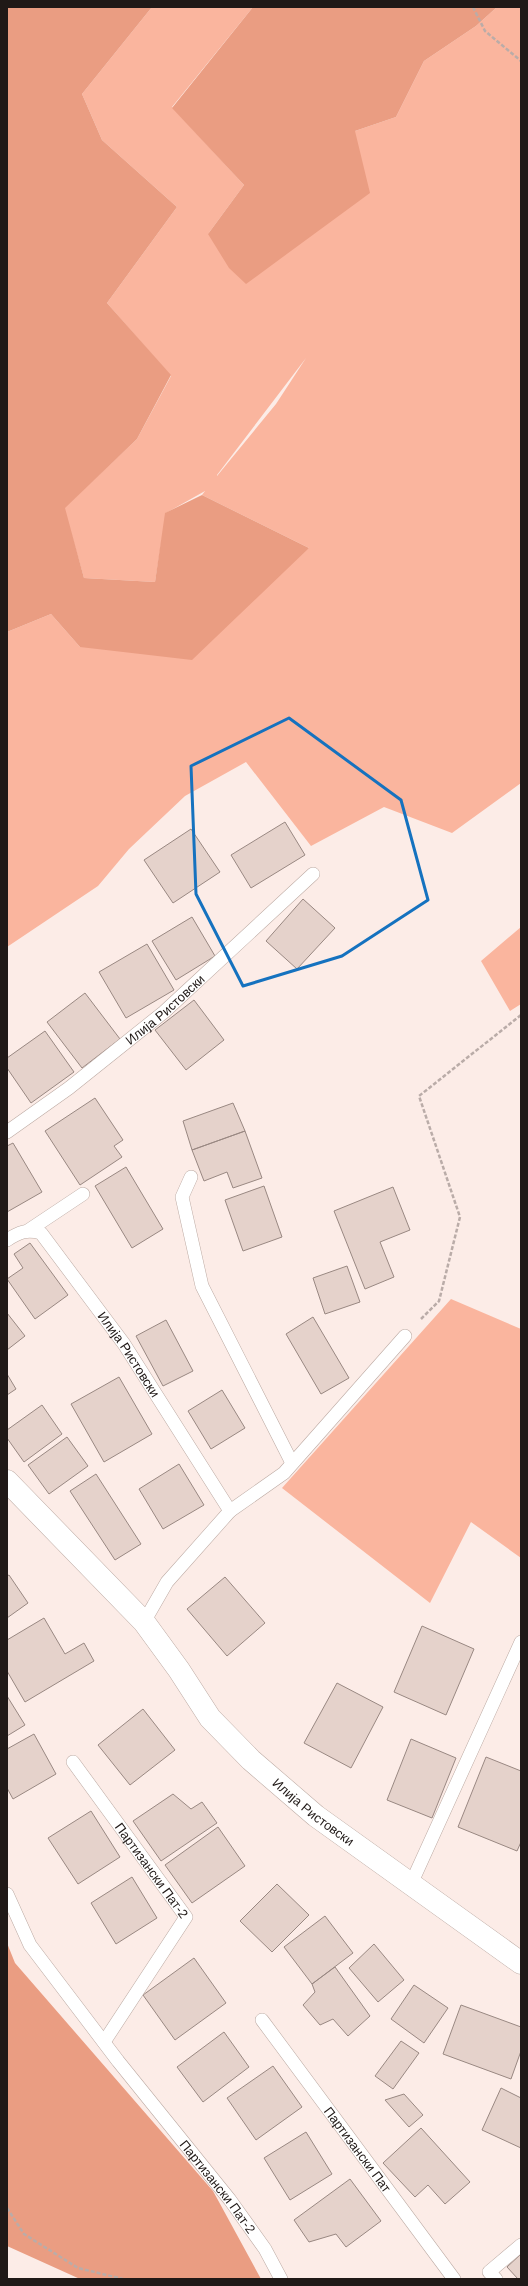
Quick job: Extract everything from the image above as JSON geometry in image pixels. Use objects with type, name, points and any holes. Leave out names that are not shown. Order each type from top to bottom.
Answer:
[{"type":"street","name":"Илија Ристовски","points":[[7,1481],[144,1622],[179,1670],[210,1718],[251,1760],[316,1816],[521,1963]]},
{"type":"lane","name":"Илија Ристовски","points":[[7,1132],[69,1088],[164,1012],[313,874]]},
{"type":"lane","points":[[191,1177],[182,1197],[202,1286],[292,1463]]},
{"type":"lane","points":[[7,1240],[16,1234],[29,1230],[83,1194]]},
{"type":"lane","name":"Илија Ристовски","points":[[29,1230],[41,1233],[124,1344],[230,1511]]},
{"type":"lane","points":[[144,1622],[167,1582],[230,1511],[284,1473],[406,1336]]},
{"type":"lane","points":[[411,1884],[521,1642]]},
{"type":"lane","name":"Партизански Пат-2","points":[[73,1762],[186,1917],[104,2042]]},
{"type":"lane","name":"Партизански Пат-2","points":[[7,1894],[30,1945],[104,2042],[230,2200],[265,2249],[281,2279]]},
{"type":"lane","name":"Партизански Пат","points":[[262,2020],[454,2279]]},
{"type":"lane","points":[[496,2279],[490,2272],[521,2245]]},
{"type":"path","points":[[473,7],[486,31],[521,61]]},
{"type":"path","points":[[406,1336],[439,1301],[460,1217],[419,1096],[521,1016]]},
{"type":"path","points":[[7,2208],[24,2234],[78,2268],[123,2279]]},
{"type":"highlighted area","points":[[289,718],[401,800],[428,900],[342,956],[243,986],[196,894],[191,766]]},
{"type":"shaded area","points":[[7,7],[152,7],[82,94],[102,140],[177,207],[107,303],[171,375],[137,439],[65,508],[84,578],[155,582],[165,513],[202,495],[309,548],[192,660],[80,647],[51,614],[7,632]]},
{"type":"shaded area","points":[[152,7],[253,7],[172,107],[244,185],[208,234],[355,131],[396,117],[424,61],[476,26],[497,7],[521,7],[521,783],[452,833],[384,807],[311,846],[246,762],[185,796],[129,849],[98,886],[7,947],[7,632],[51,614],[80,647],[309,548],[202,495],[205,491],[166,513],[155,582],[84,578],[64,508],[137,439],[171,376],[107,303],[177,207],[102,140],[82,94]],"holes":[[[306,358],[276,404],[217,476]]]},
{"type":"shaded area","points":[[253,7],[497,7],[476,26],[424,61],[396,117],[355,131],[370,193],[246,284],[229,268],[208,234],[244,185],[172,108]]},
{"type":"shaded area","points":[[521,927],[521,1004],[510,1011],[481,961]]},
{"type":"shaded area","points":[[451,1299],[521,1329],[521,1558],[471,1522],[430,1603],[282,1488]]},
{"type":"shaded area","points":[[7,1943],[15,1963],[213,2191],[261,2279],[80,2279],[7,2246]]},
{"type":"building","points":[[285,822],[305,855],[251,888],[231,855]]},
{"type":"building","points":[[191,829],[220,872],[173,903],[144,860]]},
{"type":"building","points":[[303,899],[335,928],[297,969],[266,941]]},
{"type":"building","points":[[192,917],[215,956],[176,980],[152,941]]},
{"type":"building","points":[[147,944],[174,990],[126,1018],[99,972]]},
{"type":"building","points":[[85,993],[120,1039],[82,1068],[47,1022]]},
{"type":"building","points":[[194,1000],[224,1040],[186,1070],[155,1030]]},
{"type":"building","points":[[45,1031],[74,1072],[31,1103],[7,1068],[7,1058]]},
{"type":"building","points":[[95,1098],[123,1140],[114,1146],[122,1157],[80,1185],[45,1131]]},
{"type":"building","points":[[233,1103],[245,1131],[192,1150],[183,1121]]},
{"type":"building","points":[[245,1131],[262,1178],[233,1188],[227,1172],[204,1181],[192,1150]]},
{"type":"building","points":[[13,1143],[42,1192],[7,1212],[7,1146]]},
{"type":"building","points":[[126,1167],[163,1229],[132,1248],[95,1186]]},
{"type":"building","points":[[264,1186],[282,1237],[243,1251],[225,1200]]},
{"type":"building","points":[[393,1187],[410,1230],[380,1242],[394,1277],[365,1289],[334,1211]]},
{"type":"building","points":[[30,1243],[68,1295],[35,1319],[7,1279],[23,1268],[14,1254]]},
{"type":"building","points":[[347,1266],[360,1302],[325,1314],[313,1278]]},
{"type":"building","points":[[7,1313],[25,1336],[7,1350]]},
{"type":"building","points":[[313,1317],[349,1378],[321,1394],[286,1334]]},
{"type":"building","points":[[166,1320],[193,1371],[163,1386],[136,1336]]},
{"type":"building","points":[[7,1374],[16,1389],[7,1395]]},
{"type":"building","points":[[119,1377],[152,1434],[104,1462],[71,1404]]},
{"type":"building","points":[[222,1390],[245,1428],[211,1449],[188,1411]]},
{"type":"building","points":[[42,1405],[62,1434],[24,1462],[7,1438],[7,1430]]},
{"type":"building","points":[[67,1437],[88,1466],[49,1494],[28,1465]]},
{"type":"building","points":[[179,1464],[204,1505],[163,1529],[139,1489]]},
{"type":"building","points":[[96,1474],[141,1544],[115,1560],[70,1491]]},
{"type":"building","points":[[9,1575],[28,1603],[7,1618],[7,1576]]},
{"type":"building","points":[[225,1577],[265,1623],[227,1656],[187,1609]]},
{"type":"building","points":[[44,1618],[65,1654],[84,1643],[94,1661],[25,1702],[7,1671],[7,1640]]},
{"type":"building","points":[[422,1626],[474,1649],[446,1715],[394,1692]]},
{"type":"building","points":[[337,1683],[383,1707],[351,1768],[304,1743]]},
{"type":"building","points":[[7,1696],[25,1725],[7,1736]]},
{"type":"building","points":[[143,1709],[175,1750],[130,1785],[98,1745]]},
{"type":"building","points":[[34,1734],[56,1774],[13,1799],[7,1788],[7,1749]]},
{"type":"building","points":[[411,1739],[456,1758],[432,1818],[387,1800]]},
{"type":"building","points":[[486,1757],[521,1771],[521,1842],[517,1851],[458,1827]]},
{"type":"building","points":[[173,1794],[191,1809],[202,1802],[217,1823],[161,1861],[133,1821]]},
{"type":"building","points":[[91,1811],[120,1857],[78,1884],[48,1838]]},
{"type":"building","points":[[218,1827],[245,1866],[192,1903],[165,1865]]},
{"type":"building","points":[[132,1877],[157,1918],[116,1944],[91,1903]]},
{"type":"building","points":[[277,1884],[309,1915],[272,1952],[240,1921]]},
{"type":"building","points":[[325,1916],[353,1953],[312,1984],[284,1947]]},
{"type":"building","points":[[374,1944],[404,1980],[378,2002],[349,1968]]},
{"type":"building","points":[[194,1958],[226,2003],[175,2040],[143,1995]]},
{"type":"building","points":[[335,1967],[370,2016],[348,2036],[333,2019],[320,2025],[303,2005],[315,1992],[312,1984]]},
{"type":"building","points":[[414,1985],[448,2008],[424,2043],[391,2019]]},
{"type":"building","points":[[461,2005],[521,2027],[521,2051],[511,2079],[443,2054]]},
{"type":"building","points":[[224,2032],[249,2067],[203,2102],[177,2067]]},
{"type":"building","points":[[401,2041],[419,2053],[393,2089],[375,2076]]},
{"type":"building","points":[[273,2066],[302,2107],[256,2140],[227,2098]]},
{"type":"building","points":[[501,2088],[521,2098],[521,2148],[482,2130]]},
{"type":"building","points":[[404,2094],[423,2115],[409,2127],[385,2100]]},
{"type":"building","points":[[421,2128],[470,2182],[445,2204],[428,2185],[415,2197],[383,2163]]},
{"type":"building","points":[[306,2132],[332,2174],[290,2200],[264,2158]]},
{"type":"building","points":[[350,2179],[381,2221],[346,2247],[336,2234],[309,2242],[294,2220]]},
{"type":"building","points":[[521,2254],[521,2279],[518,2279],[507,2267]]}]
